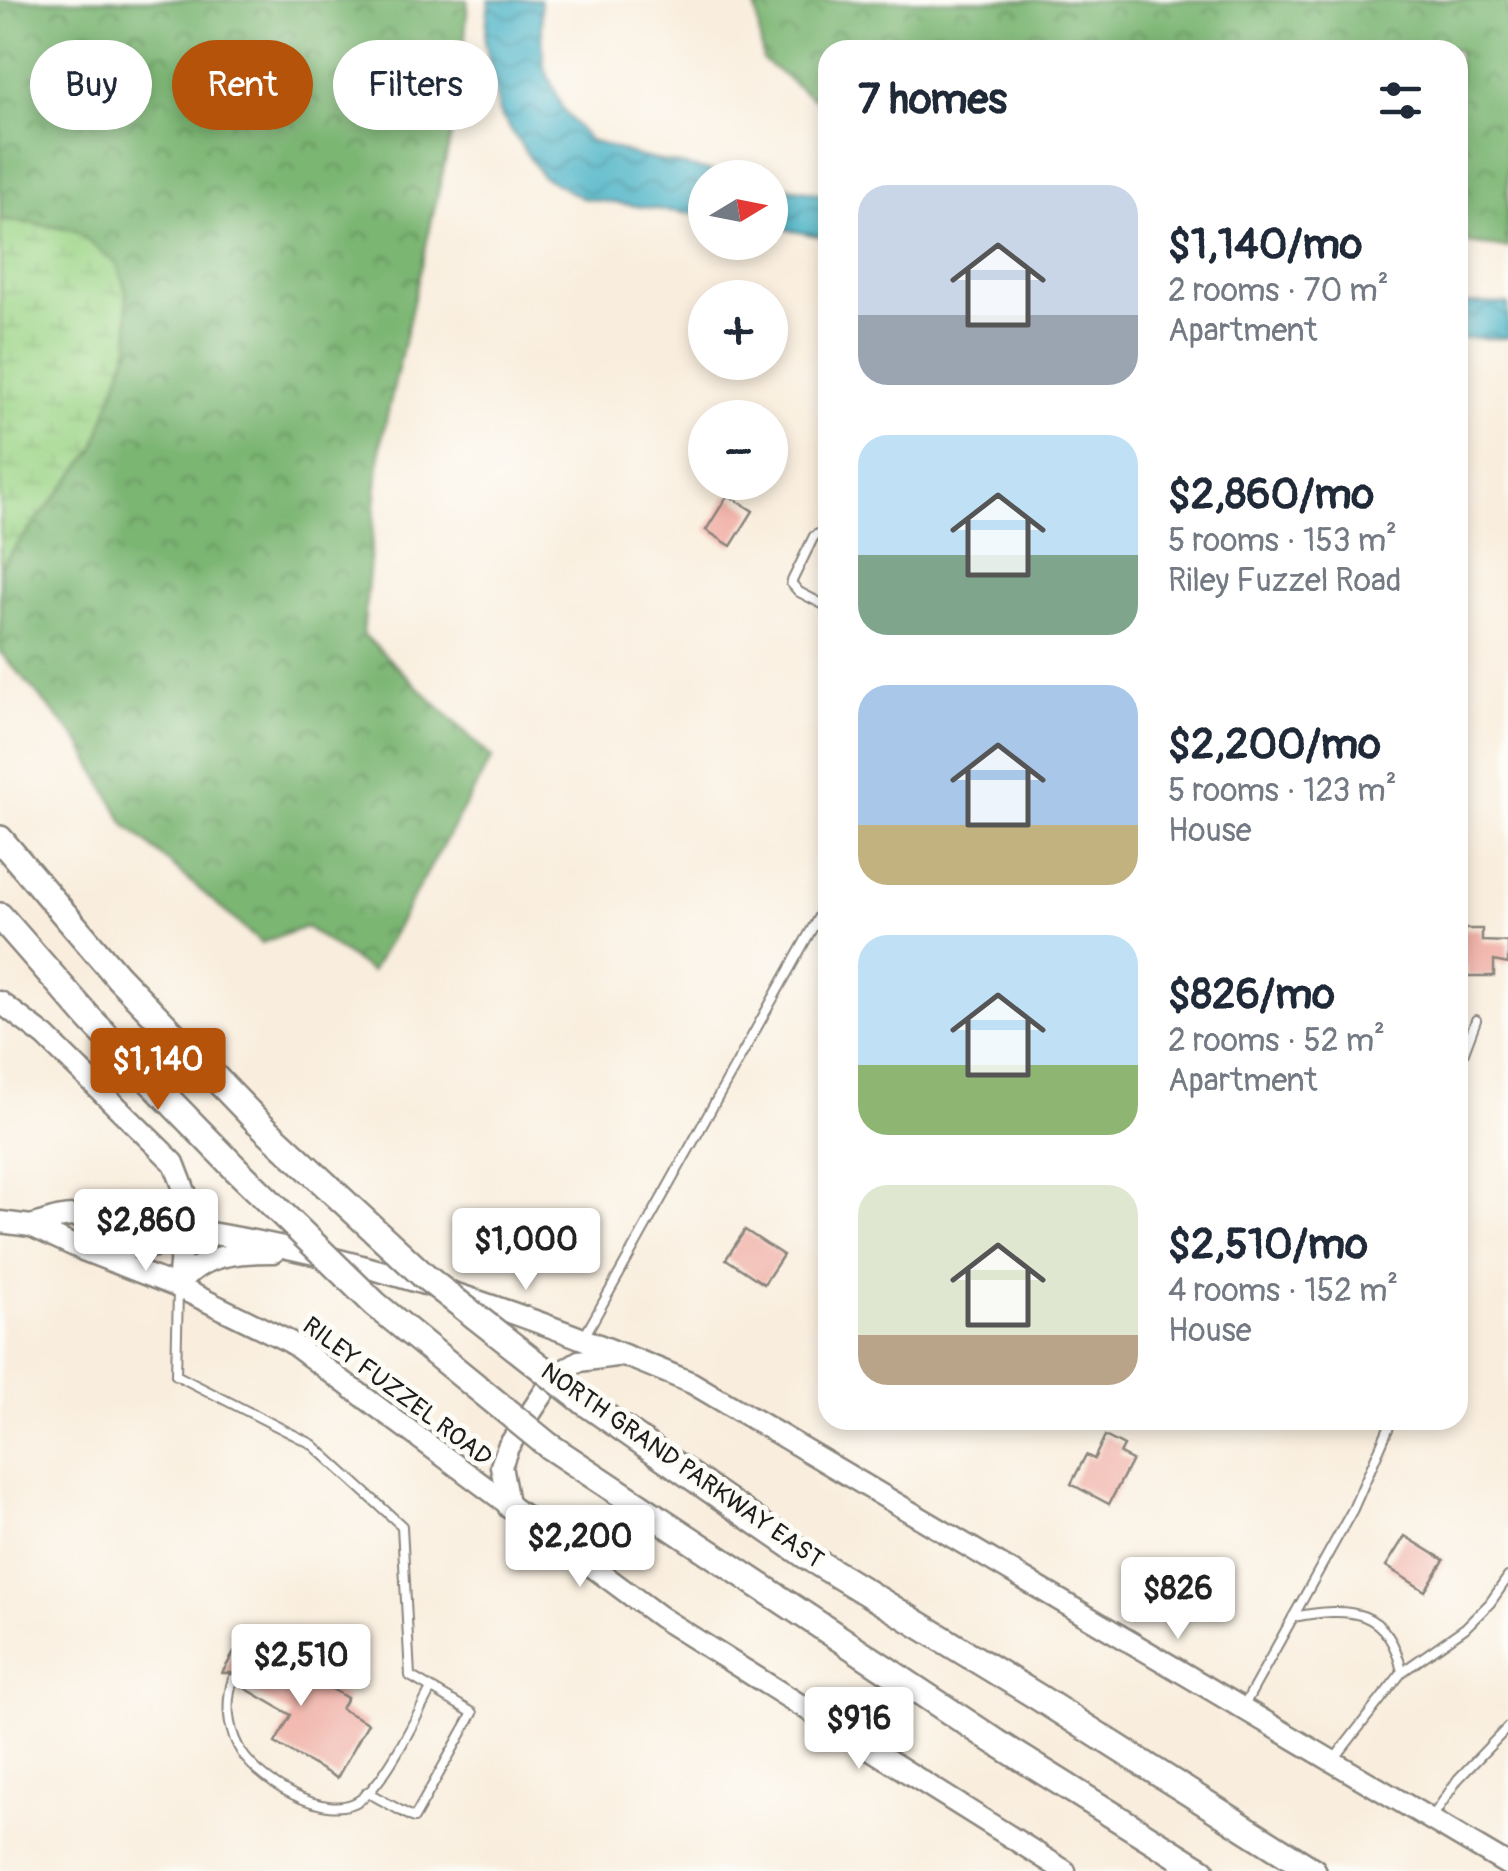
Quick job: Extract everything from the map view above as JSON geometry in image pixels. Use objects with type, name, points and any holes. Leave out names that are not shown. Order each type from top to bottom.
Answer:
[{"type":"highway","name":"NORTH GRAND PARKWAY EAST","points":[[0,839],[118,977],[256,1120],[424,1276],[586,1404],[805,1555],[1038,1696],[1313,1871]]},
{"type":"highway","points":[[0,916],[90,1019],[375,1304],[549,1446],[1202,1871]]},
{"type":"highway","points":[[1109,1814],[1180,1871]]},
{"type":"main road","points":[[0,1002],[46,1038],[174,1163],[186,1194],[178,1286]]},
{"type":"main road","name":"RILEY FUZZEL ROAD","points":[[31,1226],[73,1215],[184,1229],[310,1252],[456,1295],[625,1355]]},
{"type":"main road","name":"RILEY FUZZEL ROAD","points":[[0,1222],[31,1226],[178,1286],[290,1342],[510,1508]]},
{"type":"main road","points":[[82,1250],[154,1248],[184,1229]]},
{"type":"main road","points":[[178,1286],[190,1268],[208,1260],[236,1254],[310,1252]]},
{"type":"main road","points":[[1065,1871],[660,1618],[510,1508],[501,1466],[508,1447],[555,1376],[578,1362],[625,1355],[692,1383],[1508,1865]]},
{"type":"lane","points":[[818,534],[792,583],[799,592],[818,602]]},
{"type":"lane","points":[[582,1340],[818,918]]},
{"type":"lane","points":[[1468,1041],[1476,1020]]},
{"type":"lane","points":[[178,1286],[176,1374],[312,1444],[402,1526],[410,1676],[473,1714],[414,1818],[367,1792]]},
{"type":"lane","points":[[1242,1709],[1352,1509],[1388,1430]]},
{"type":"lane","points":[[1332,1762],[1402,1672],[1466,1628],[1508,1577]]},
{"type":"lane","points":[[1293,1617],[1324,1611],[1367,1618],[1385,1628],[1397,1648],[1402,1672]]},
{"type":"lane","points":[[233,1679],[226,1698],[238,1747],[260,1772],[284,1790],[314,1804],[344,1806],[361,1800],[386,1768],[431,1690]]},
{"type":"lane","points":[[1430,1819],[1458,1779],[1508,1726]]},
{"type":"green space","points":[[0,0],[468,0],[465,40],[333,40],[333,130],[452,130],[381,443],[363,634],[492,758],[371,972],[306,927],[261,943],[125,824],[79,741],[0,652],[0,566],[12,548],[74,230],[0,219]]},
{"type":"green space","points":[[1508,0],[1508,248],[1468,243],[1468,40],[818,40],[818,100],[763,60],[755,1]]},
{"type":"green space","points":[[0,219],[74,230],[117,264],[126,291],[130,344],[94,450],[0,566]]},
{"type":"water","points":[[489,0],[540,0],[544,66],[563,110],[589,140],[637,156],[688,166],[688,214],[582,198],[542,176],[500,114],[498,40],[485,40]]},
{"type":"water","points":[[788,187],[818,193],[818,236],[788,230]]},
{"type":"water","points":[[1468,303],[1508,304],[1508,338],[1468,338]]},
{"type":"building","points":[[725,500],[736,500],[753,511],[731,546],[706,530]]},
{"type":"building","points":[[1468,929],[1482,929],[1482,941],[1508,942],[1508,964],[1494,961],[1494,976],[1468,976]]},
{"type":"building","points":[[745,1230],[783,1255],[764,1284],[726,1259]]},
{"type":"building","points":[[1105,1436],[1124,1446],[1120,1454],[1132,1460],[1109,1504],[1071,1484],[1086,1455],[1094,1459]]},
{"type":"building","points":[[1405,1536],[1444,1560],[1425,1591],[1386,1566]]},
{"type":"building","points":[[241,1641],[274,1660],[276,1656],[347,1698],[341,1709],[368,1723],[337,1778],[275,1743],[291,1715],[243,1687],[238,1673],[222,1673]]}]
